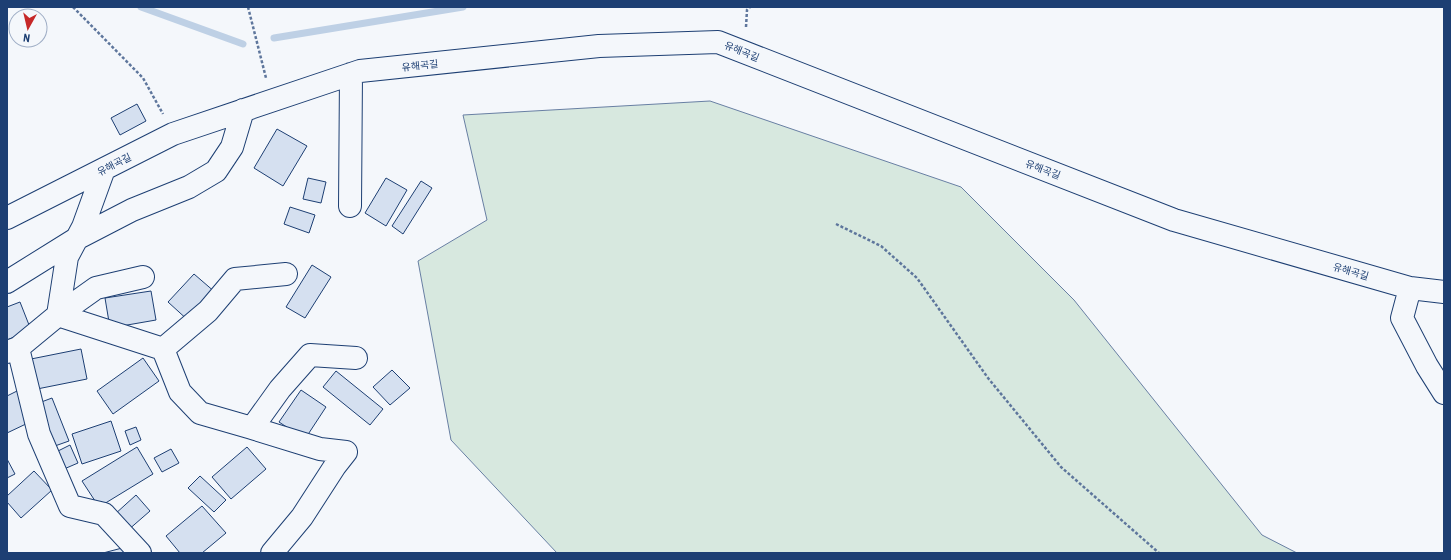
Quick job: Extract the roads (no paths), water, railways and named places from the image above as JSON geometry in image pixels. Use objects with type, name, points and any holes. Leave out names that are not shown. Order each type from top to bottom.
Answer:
[{"type":"street","name":"유해곡길","points":[[7,218],[173,134],[360,71],[599,46],[718,42],[1174,220],[1410,288],[1444,292]]},
{"type":"street","points":[[350,206],[351,74]]},
{"type":"street","points":[[7,282],[76,239],[132,210],[188,187],[216,171],[232,147],[243,110]]},
{"type":"street","points":[[58,315],[67,257],[76,239],[104,169]]},
{"type":"street","points":[[163,349],[208,311],[235,280],[286,274]]},
{"type":"street","points":[[140,553],[104,514],[70,506],[39,434],[13,350],[96,288],[143,277]]},
{"type":"street","points":[[1410,288],[1402,318],[1427,366],[1444,393]]},
{"type":"street","points":[[58,315],[163,349]]},
{"type":"street","points":[[163,349],[180,392],[200,413],[320,449],[346,452],[335,466],[302,517],[272,553]]},
{"type":"street","points":[[252,428],[280,389],[310,355],[356,358]]},
{"type":"waterway","points":[[141,7],[243,44]]},
{"type":"waterway","points":[[274,38],[463,7]]}]
